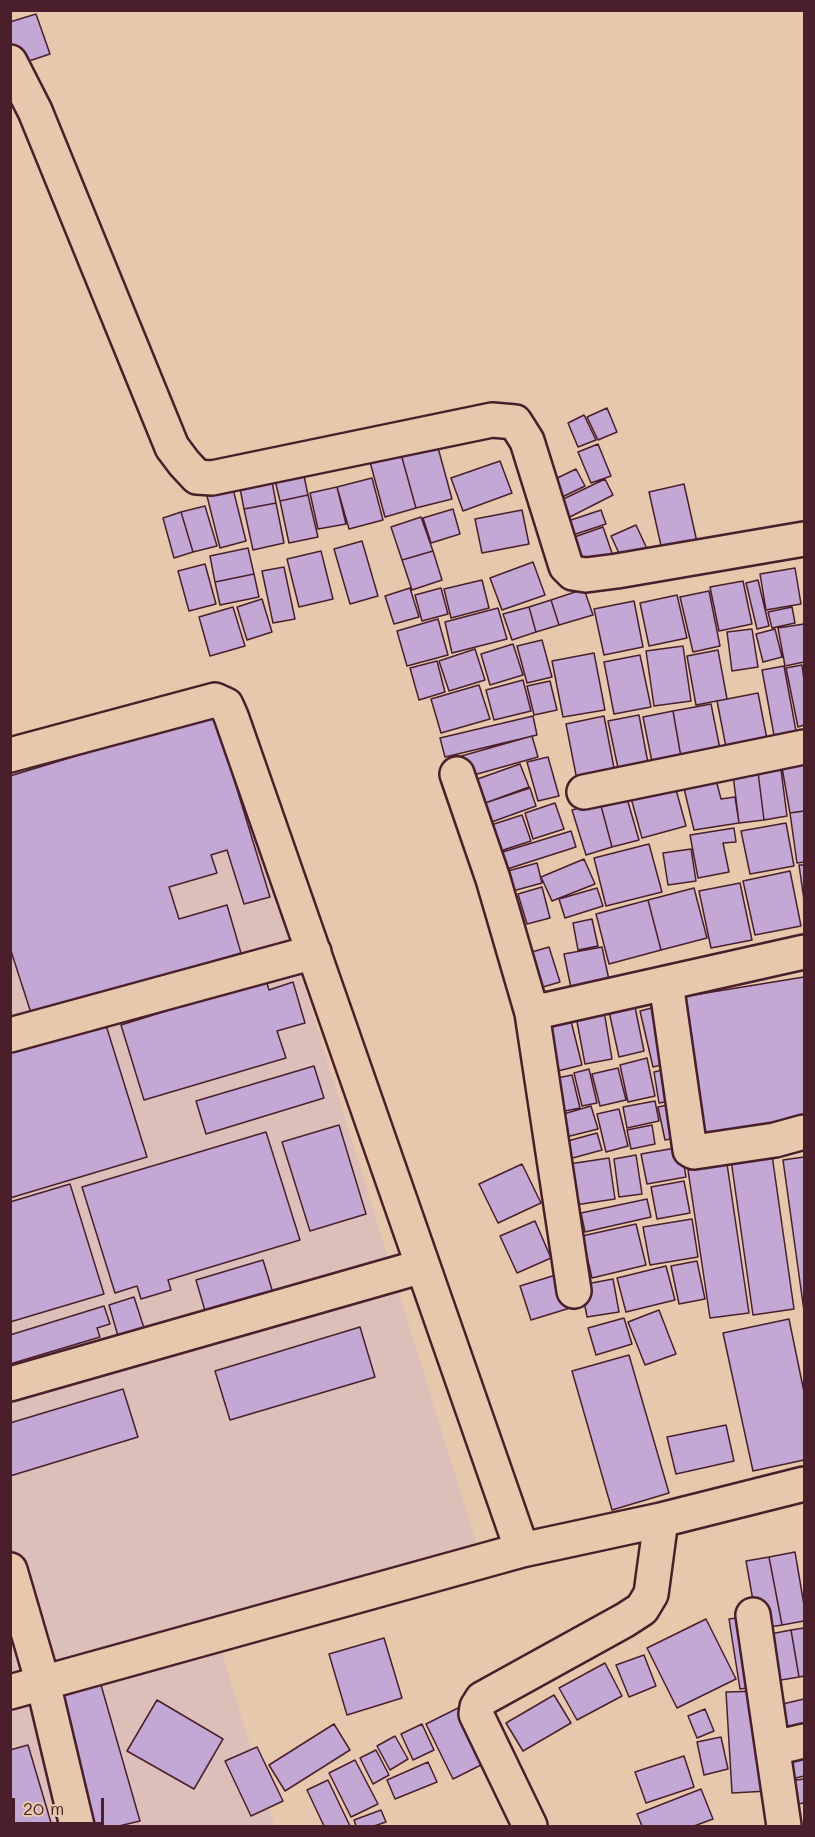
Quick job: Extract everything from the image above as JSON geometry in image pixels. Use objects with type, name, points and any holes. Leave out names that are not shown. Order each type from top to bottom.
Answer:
[{"type":"street","points":[[10,62],[35,111],[172,447],[197,477],[212,478],[492,420],[515,422],[527,441],[566,566],[573,573],[617,571],[804,539]]},
{"type":"street","points":[[10,755],[215,700],[226,705],[522,1550]]},
{"type":"street","points":[[584,792],[804,747]]},
{"type":"street","points":[[457,774],[493,879],[532,1013],[574,1291]]},
{"type":"street","points":[[10,1035],[314,952]]},
{"type":"street","points":[[532,1013],[804,952]]},
{"type":"street","points":[[666,982],[690,1150],[694,1152],[776,1140],[804,1132]]},
{"type":"street","points":[[10,1384],[423,1266]]},
{"type":"street","points":[[10,1692],[522,1550],[661,1520],[804,1484]]},
{"type":"street","points":[[530,1827],[476,1714],[477,1707],[482,1699],[625,1620],[642,1608],[651,1594],[661,1520]]},
{"type":"street","points":[[10,1570],[43,1683],[77,1827]]},
{"type":"street","points":[[753,1615],[789,1744],[784,1827]]},
{"type":"shaded area","points":[[217,704],[476,1542],[212,1621],[275,1826],[11,1826],[11,766]]},
{"type":"building","points":[[36,14],[50,54],[17,65],[10,45],[10,22]]},
{"type":"building","points":[[607,408],[617,432],[598,440],[587,417]]},
{"type":"building","points":[[584,415],[596,440],[578,447],[568,423]]},
{"type":"building","points":[[437,444],[452,499],[416,508],[401,454]]},
{"type":"building","points":[[598,444],[611,476],[591,483],[578,452]]},
{"type":"building","points":[[401,454],[416,508],[385,517],[370,462]]},
{"type":"building","points":[[500,461],[512,493],[463,511],[451,478]]},
{"type":"building","points":[[302,466],[308,495],[280,501],[273,472]]},
{"type":"building","points":[[576,469],[585,486],[556,500],[547,483]]},
{"type":"building","points":[[271,476],[276,503],[244,509],[239,483]]},
{"type":"building","points":[[372,478],[383,520],[349,529],[337,487]]},
{"type":"building","points":[[605,479],[613,495],[562,521],[553,504]]},
{"type":"building","points":[[684,484],[697,542],[662,550],[649,492]]},
{"type":"building","points":[[232,485],[246,541],[220,548],[206,492]]},
{"type":"building","points":[[337,487],[346,524],[318,529],[310,493]]},
{"type":"building","points":[[308,495],[318,537],[289,543],[280,501]]},
{"type":"building","points":[[276,503],[284,543],[253,550],[244,509]]},
{"type":"building","points":[[205,506],[217,546],[193,552],[181,512]]},
{"type":"building","points":[[453,509],[460,534],[431,543],[423,518]]},
{"type":"building","points":[[522,510],[529,544],[482,553],[475,519]]},
{"type":"building","points":[[601,510],[606,524],[567,537],[562,523]]},
{"type":"building","points":[[181,512],[193,552],[174,558],[163,518]]},
{"type":"building","points":[[421,517],[433,551],[402,560],[391,527]]},
{"type":"building","points":[[636,525],[649,553],[624,564],[611,536]]},
{"type":"building","points":[[603,527],[613,556],[576,568],[566,540]]},
{"type":"building","points":[[362,541],[378,596],[350,604],[334,549]]},
{"type":"building","points":[[248,548],[254,574],[215,582],[210,556]]},
{"type":"building","points":[[321,551],[333,599],[299,607],[287,559]]},
{"type":"building","points":[[433,551],[442,580],[412,590],[402,560]]},
{"type":"building","points":[[533,562],[545,595],[502,610],[490,578]]},
{"type":"building","points":[[205,564],[216,604],[189,611],[178,571]]},
{"type":"building","points":[[284,567],[295,619],[273,623],[262,571]]},
{"type":"building","points":[[795,568],[801,604],[766,610],[760,574]]},
{"type":"building","points":[[254,574],[259,597],[220,605],[215,582]]},
{"type":"building","points":[[482,580],[489,608],[451,618],[444,589]]},
{"type":"building","points":[[758,580],[769,626],[757,629],[746,583]]},
{"type":"building","points":[[743,581],[752,624],[719,631],[710,587]]},
{"type":"building","points":[[410,588],[419,617],[394,624],[385,596]]},
{"type":"building","points":[[441,588],[448,614],[422,621],[415,595]]},
{"type":"building","points":[[584,589],[593,615],[559,625],[551,600]]},
{"type":"building","points":[[709,591],[720,646],[693,652],[680,597]]},
{"type":"building","points":[[677,595],[687,638],[649,646],[640,603]]},
{"type":"building","points":[[262,599],[272,632],[247,640],[237,607]]},
{"type":"building","points":[[551,600],[559,625],[536,632],[529,607]]},
{"type":"building","points":[[634,601],[643,647],[604,655],[594,609]]},
{"type":"building","points":[[233,607],[245,646],[210,656],[199,617]]},
{"type":"building","points":[[529,607],[536,632],[512,640],[503,614]]},
{"type":"building","points":[[792,607],[795,623],[772,628],[768,612]]},
{"type":"building","points":[[498,608],[507,639],[452,653],[445,622]]},
{"type":"building","points":[[438,619],[448,655],[407,666],[397,631]]},
{"type":"building","points":[[804,624],[804,662],[785,666],[778,628]]},
{"type":"building","points":[[752,629],[758,667],[732,671],[727,632]]},
{"type":"building","points":[[775,629],[782,657],[763,662],[756,634]]},
{"type":"building","points":[[542,640],[552,677],[527,683],[517,646]]},
{"type":"building","points":[[513,644],[523,675],[490,685],[481,654]]},
{"type":"building","points":[[683,646],[691,701],[654,706],[646,651]]},
{"type":"building","points":[[475,649],[485,680],[449,691],[439,661]]},
{"type":"building","points":[[718,650],[727,699],[696,705],[687,656]]},
{"type":"building","points":[[594,653],[605,710],[563,717],[552,661]]},
{"type":"building","points":[[640,655],[651,707],[614,714],[604,662]]},
{"type":"building","points":[[437,661],[445,692],[419,700],[410,668]]},
{"type":"building","points":[[802,665],[804,725],[798,727],[786,668]]},
{"type":"building","points":[[784,666],[796,731],[774,735],[762,670]]},
{"type":"building","points":[[523,680],[531,711],[494,720],[486,690]]},
{"type":"building","points":[[550,681],[557,710],[534,715],[527,686]]},
{"type":"building","points":[[479,685],[490,719],[441,733],[431,699]]},
{"type":"building","points":[[758,693],[767,739],[726,747],[717,701]]},
{"type":"building","points":[[711,704],[720,749],[681,757],[673,711]]},
{"type":"building","points":[[673,711],[681,757],[652,762],[643,717]]},
{"type":"building","points":[[214,714],[270,897],[244,904],[227,850],[211,855],[217,873],[169,887],[179,919],[227,905],[241,953],[32,1016],[10,948],[10,776]]},
{"type":"building","points":[[639,715],[648,763],[618,768],[608,721]]},
{"type":"building","points":[[533,716],[537,735],[445,757],[440,738]]},
{"type":"building","points":[[604,716],[615,773],[577,780],[566,724]]},
{"type":"building","points":[[532,736],[538,757],[463,778],[458,757]]},
{"type":"building","points":[[548,757],[559,796],[538,801],[527,762]]},
{"type":"building","points":[[804,758],[804,811],[790,813],[781,762]]},
{"type":"building","points":[[520,764],[529,787],[477,806],[469,782]]},
{"type":"building","points":[[781,770],[787,816],[764,820],[758,772]]},
{"type":"building","points":[[714,772],[721,799],[735,797],[739,823],[694,830],[682,780]]},
{"type":"building","points":[[758,772],[764,820],[739,823],[733,775]]},
{"type":"building","points":[[672,775],[686,826],[642,838],[628,787]]},
{"type":"building","points":[[530,788],[536,806],[486,824],[479,805]]},
{"type":"building","points":[[626,795],[639,840],[612,847],[600,802]]},
{"type":"building","points":[[600,802],[612,847],[586,855],[572,810]]},
{"type":"building","points":[[555,803],[564,829],[533,839],[525,813]]},
{"type":"building","points":[[804,811],[804,862],[797,863],[790,813]]},
{"type":"building","points":[[522,815],[531,841],[497,852],[488,826]]},
{"type":"building","points":[[786,823],[794,866],[750,874],[741,831]]},
{"type":"building","points":[[734,828],[736,842],[723,843],[729,872],[698,878],[690,835]]},
{"type":"building","points":[[571,831],[576,847],[501,871],[496,854]]},
{"type":"building","points":[[649,844],[662,892],[606,906],[594,858]]},
{"type":"building","points":[[691,849],[696,881],[668,885],[663,853]]},
{"type":"building","points":[[584,859],[595,884],[552,901],[541,877]]},
{"type":"building","points":[[537,863],[542,883],[509,892],[504,872]]},
{"type":"building","points":[[799,865],[804,865],[804,900]]},
{"type":"building","points":[[790,871],[801,926],[755,935],[743,881]]},
{"type":"building","points":[[740,883],[752,940],[711,948],[699,891]]},
{"type":"building","points":[[542,887],[550,918],[527,924],[518,894]]},
{"type":"building","points":[[597,888],[603,906],[565,918],[559,899]]},
{"type":"building","points":[[694,888],[707,938],[661,950],[648,900]]},
{"type":"building","points":[[648,900],[661,950],[609,964],[596,914]]},
{"type":"building","points":[[592,919],[598,946],[578,950],[573,923]]},
{"type":"building","points":[[549,947],[560,982],[536,989],[525,954]]},
{"type":"building","points":[[602,947],[609,980],[571,988],[564,954]]},
{"type":"building","points":[[804,977],[804,1123],[700,1141],[675,998]]},
{"type":"building","points":[[266,980],[269,990],[293,982],[305,1023],[277,1031],[286,1058],[144,1100],[121,1025]]},
{"type":"building","points":[[634,1002],[644,1051],[619,1057],[608,1007]]},
{"type":"building","points":[[603,1005],[612,1059],[585,1064],[575,1011]]},
{"type":"building","points":[[659,1006],[673,1062],[653,1067],[640,1011]]},
{"type":"building","points":[[568,1009],[582,1065],[554,1072],[540,1015]]},
{"type":"building","points":[[105,1022],[147,1157],[10,1198],[10,1051]]},
{"type":"building","points":[[647,1058],[655,1096],[628,1102],[620,1065]]},
{"type":"building","points":[[314,1066],[324,1098],[206,1134],[196,1101]]},
{"type":"building","points":[[618,1068],[626,1100],[600,1106],[592,1074]]},
{"type":"building","points":[[671,1068],[677,1100],[659,1103],[654,1072]]},
{"type":"building","points":[[589,1069],[597,1103],[582,1106],[574,1073]]},
{"type":"building","points":[[572,1075],[580,1108],[555,1113],[547,1080]]},
{"type":"building","points":[[655,1101],[659,1121],[627,1128],[623,1107]]},
{"type":"building","points":[[677,1103],[684,1136],[665,1140],[658,1107]]},
{"type":"building","points":[[591,1106],[598,1129],[566,1137],[560,1115]]},
{"type":"building","points":[[619,1109],[628,1146],[606,1152],[597,1114]]},
{"type":"building","points":[[339,1125],[366,1214],[310,1231],[282,1142]]},
{"type":"building","points":[[652,1125],[655,1144],[631,1149],[627,1130]]},
{"type":"building","points":[[266,1132],[300,1240],[168,1280],[171,1290],[141,1299],[137,1286],[115,1293],[82,1187]]},
{"type":"building","points":[[597,1133],[602,1150],[569,1159],[564,1142]]},
{"type":"building","points":[[681,1147],[686,1177],[647,1184],[641,1154]]},
{"type":"building","points":[[636,1155],[642,1194],[619,1197],[614,1159]]},
{"type":"building","points":[[772,1155],[794,1309],[753,1315],[731,1160]]},
{"type":"building","points":[[804,1157],[804,1311],[783,1160]]},
{"type":"building","points":[[609,1158],[615,1199],[575,1205],[569,1164]]},
{"type":"building","points":[[522,1164],[541,1203],[498,1223],[479,1184]]},
{"type":"building","points":[[727,1164],[749,1313],[710,1318],[688,1170]]},
{"type":"building","points":[[684,1181],[690,1213],[657,1219],[651,1187]]},
{"type":"building","points":[[70,1184],[104,1294],[10,1322],[10,1202]]},
{"type":"building","points":[[647,1199],[651,1217],[585,1232],[581,1213]]},
{"type":"building","points":[[692,1219],[698,1257],[650,1265],[643,1227]]},
{"type":"building","points":[[535,1221],[551,1258],[517,1273],[500,1236]]},
{"type":"building","points":[[636,1224],[646,1265],[592,1278],[582,1236]]},
{"type":"building","points":[[263,1260],[273,1293],[206,1314],[196,1280]]},
{"type":"building","points":[[697,1261],[705,1299],[679,1304],[671,1266]]},
{"type":"building","points":[[666,1266],[675,1300],[626,1312],[617,1278]]},
{"type":"building","points":[[559,1274],[570,1308],[531,1320],[520,1286]]},
{"type":"building","points":[[613,1279],[619,1312],[587,1317],[581,1285]]},
{"type":"building","points":[[134,1297],[144,1328],[118,1336],[109,1305]]},
{"type":"building","points":[[104,1306],[110,1324],[97,1328],[100,1337],[10,1364],[10,1335]]},
{"type":"building","points":[[659,1310],[676,1354],[645,1365],[628,1322]]},
{"type":"building","points":[[624,1318],[632,1344],[596,1355],[588,1328]]},
{"type":"building","points":[[789,1319],[804,1392],[804,1460],[753,1471],[723,1333]]},
{"type":"building","points":[[360,1327],[375,1377],[230,1420],[215,1371]]},
{"type":"building","points":[[629,1355],[669,1493],[612,1510],[572,1371]]},
{"type":"building","points":[[123,1389],[138,1437],[10,1476],[10,1423]]},
{"type":"building","points":[[726,1425],[734,1461],[676,1474],[667,1437]]},
{"type":"building","points":[[795,1552],[804,1605],[804,1621],[782,1625],[769,1557]]},
{"type":"building","points":[[769,1557],[782,1625],[758,1629],[746,1561]]},
{"type":"building","points":[[750,1616],[761,1686],[740,1689],[729,1619]]},
{"type":"building","points":[[706,1619],[736,1679],[677,1708],[647,1648]]},
{"type":"building","points":[[804,1628],[804,1676],[799,1677],[791,1630]]},
{"type":"building","points":[[791,1630],[799,1677],[769,1682],[760,1636]]},
{"type":"building","points":[[384,1638],[402,1698],[347,1715],[329,1654]]},
{"type":"building","points":[[644,1655],[656,1686],[629,1697],[616,1665]]},
{"type":"building","points":[[605,1663],[622,1696],[577,1720],[559,1688]]},
{"type":"building","points":[[101,1685],[140,1821],[119,1826],[93,1826],[56,1697]]},
{"type":"building","points":[[762,1691],[768,1791],[732,1793],[726,1692]]},
{"type":"building","points":[[554,1695],[571,1723],[523,1751],[506,1723]]},
{"type":"building","points":[[804,1699],[804,1734],[781,1738],[774,1706]]},
{"type":"building","points":[[157,1700],[223,1739],[194,1789],[127,1751]]},
{"type":"building","points":[[464,1705],[491,1760],[453,1779],[426,1724]]},
{"type":"building","points":[[705,1709],[714,1731],[697,1738],[688,1716]]},
{"type":"building","points":[[334,1724],[350,1750],[285,1791],[269,1765]]},
{"type":"building","points":[[422,1724],[434,1750],[413,1760],[401,1734]]},
{"type":"building","points":[[395,1736],[408,1759],[390,1770],[377,1746]]},
{"type":"building","points":[[721,1737],[728,1769],[704,1775],[697,1742]]},
{"type":"building","points":[[804,1744],[804,1776],[788,1780],[781,1749]]},
{"type":"building","points":[[28,1745],[52,1826],[10,1826],[10,1750]]},
{"type":"building","points":[[257,1747],[283,1801],[251,1816],[225,1761]]},
{"type":"building","points":[[376,1750],[389,1775],[373,1784],[360,1758]]},
{"type":"building","points":[[684,1756],[694,1787],[646,1803],[635,1772]]},
{"type":"building","points":[[355,1760],[378,1804],[351,1817],[329,1773]]},
{"type":"building","points":[[428,1762],[437,1782],[395,1799],[387,1780]]},
{"type":"building","points":[[804,1779],[804,1803],[784,1806],[781,1782]]},
{"type":"building","points":[[328,1780],[350,1826],[324,1826],[307,1790]]},
{"type":"building","points":[[701,1789],[713,1819],[694,1826],[642,1826],[637,1814]]},
{"type":"building","points":[[381,1810],[386,1822],[374,1826],[356,1826],[354,1820]]}]
